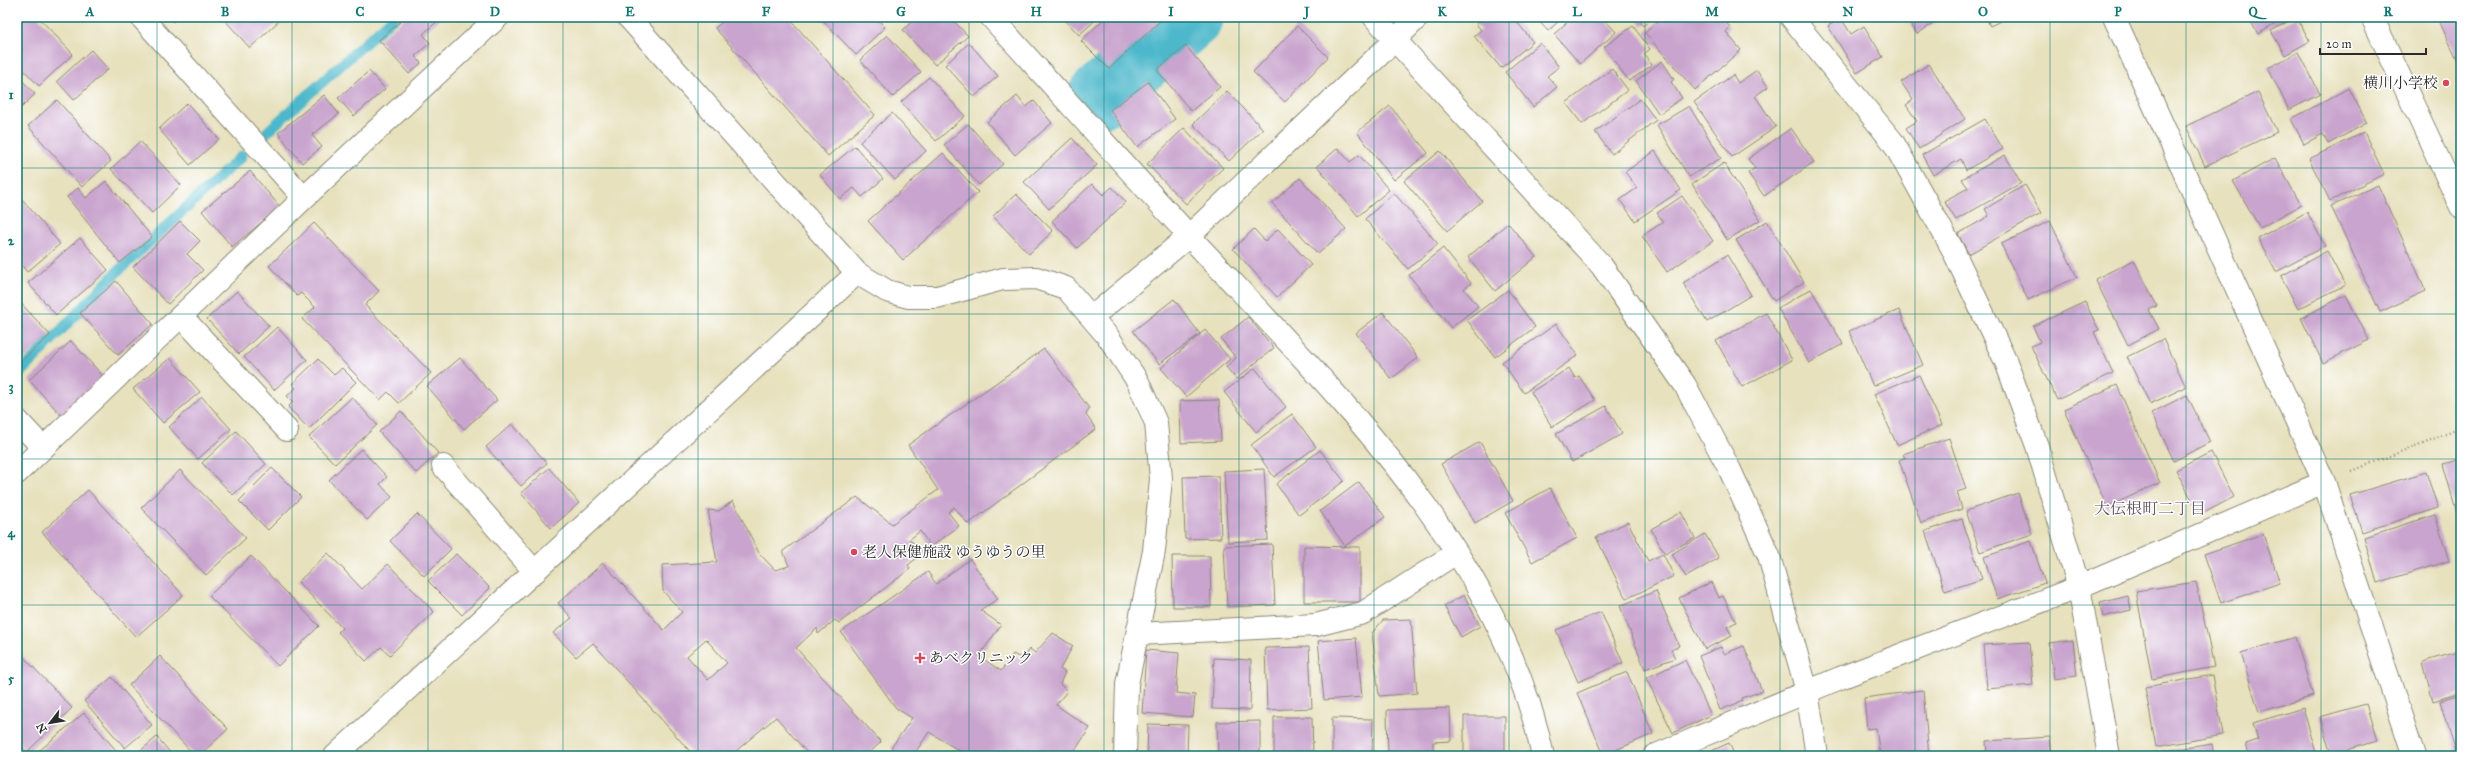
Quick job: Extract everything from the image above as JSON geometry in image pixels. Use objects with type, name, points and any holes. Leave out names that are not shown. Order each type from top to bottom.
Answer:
[{"type":"street","points":[[141,17],[304,198]]},
{"type":"street","points":[[17,473],[304,198],[498,17]]},
{"type":"street","points":[[628,17],[857,273],[887,291],[908,297],[937,297],[1003,280],[1036,278],[1066,288],[1092,316],[1138,382],[1156,423],[1161,479],[1154,551],[1127,684],[1125,756]]},
{"type":"street","points":[[991,17],[1328,384],[1427,505],[1494,617],[1536,724],[1543,756]]},
{"type":"street","points":[[1374,17],[1601,265],[1685,385],[1730,470],[1769,556],[1806,691],[1817,756]]},
{"type":"street","points":[[1092,316],[1190,235],[1418,17]]},
{"type":"street","points":[[2114,17],[2324,482],[2414,756]]},
{"type":"street","points":[[2372,17],[2461,207]]},
{"type":"street","points":[[1797,19],[1893,142],[1952,248],[2006,362],[2038,446],[2078,587],[2109,756]]},
{"type":"street","points":[[335,756],[857,273]]},
{"type":"street","points":[[180,316],[287,430]]},
{"type":"street","points":[[17,420],[42,448]]},
{"type":"street","points":[[443,466],[535,572]]},
{"type":"street","points":[[1654,756],[1806,691],[2078,587],[2324,482]]},
{"type":"street","points":[[1137,634],[1316,625],[1363,613],[1456,553]]},
{"type":"path","points":[[2324,482],[2461,428]]},
{"type":"building","points":[[21,17],[38,17],[73,54],[39,86],[17,63],[17,21]]},
{"type":"building","points":[[168,17],[178,17],[173,22]]},
{"type":"building","points":[[222,17],[283,17],[250,48]]},
{"type":"building","points":[[406,17],[442,17],[423,34],[430,43],[415,56],[421,63],[409,74],[379,40]]},
{"type":"building","points":[[728,17],[788,17],[875,115],[828,156],[715,28]]},
{"type":"building","points":[[820,17],[875,17],[885,27],[856,55]]},
{"type":"building","points":[[917,17],[950,17],[968,36],[935,65],[903,30]]},
{"type":"building","points":[[1062,17],[1099,17],[1079,35]]},
{"type":"building","points":[[1106,17],[1156,17],[1160,21],[1109,69],[1081,41]]},
{"type":"building","points":[[1485,17],[1498,17],[1501,20],[1505,17],[1513,17],[1533,42],[1501,68],[1474,36],[1481,30],[1476,24]]},
{"type":"building","points":[[1535,17],[1563,17],[1548,31]]},
{"type":"building","points":[[1573,17],[1602,17],[1616,32],[1580,64],[1554,34]]},
{"type":"building","points":[[1636,17],[1654,17],[1643,26]]},
{"type":"building","points":[[1663,17],[1721,17],[1730,27],[1726,32],[1741,50],[1695,90],[1645,33]]},
{"type":"building","points":[[1906,17],[1935,17],[1937,21],[1917,34]]},
{"type":"building","points":[[1986,17],[2009,17],[1990,26]]},
{"type":"building","points":[[2248,17],[2288,17],[2258,34]]},
{"type":"building","points":[[2296,17],[2310,41],[2285,55],[2271,31]]},
{"type":"building","points":[[2437,17],[2461,17],[2461,67]]},
{"type":"building","points":[[1841,18],[1851,34],[1864,26],[1883,57],[1857,73],[1828,26]]},
{"type":"building","points":[[1297,26],[1328,57],[1285,102],[1253,72]]},
{"type":"building","points":[[1633,26],[1650,49],[1644,54],[1652,65],[1629,81],[1604,47]]},
{"type":"building","points":[[887,35],[921,72],[893,97],[860,60]]},
{"type":"building","points":[[969,43],[998,76],[974,97],[945,65]]},
{"type":"building","points":[[1540,43],[1559,67],[1547,76],[1557,87],[1533,107],[1505,72]]},
{"type":"building","points":[[1186,46],[1220,87],[1191,111],[1157,70]]},
{"type":"building","points":[[91,50],[108,69],[74,100],[57,81]]},
{"type":"building","points":[[2299,52],[2320,94],[2289,110],[2268,68]]},
{"type":"building","points":[[1662,61],[1674,79],[1671,82],[1682,98],[1659,114],[1636,81]]},
{"type":"building","points":[[1929,64],[1965,119],[1919,149],[1906,128],[1917,121],[1906,105],[1913,100],[1901,82]]},
{"type":"building","points":[[1612,69],[1628,90],[1582,124],[1566,103]]},
{"type":"building","points":[[1757,70],[1768,87],[1755,96],[1776,127],[1732,157],[1694,102],[1733,75],[1738,83]]},
{"type":"building","points":[[369,71],[385,89],[354,116],[338,98]]},
{"type":"building","points":[[17,75],[35,94],[17,112]]},
{"type":"building","points":[[929,77],[965,116],[936,141],[901,102]]},
{"type":"building","points":[[1148,82],[1175,119],[1137,147],[1110,110]]},
{"type":"building","points":[[2349,88],[2367,123],[2328,144],[2323,134],[2304,144],[2291,119]]},
{"type":"building","points":[[1227,91],[1263,129],[1229,161],[1193,124]]},
{"type":"building","points":[[2258,92],[2277,132],[2205,166],[2186,126]]},
{"type":"building","points":[[324,95],[339,114],[312,135],[322,147],[302,163],[278,133]]},
{"type":"building","points":[[1017,96],[1026,107],[1034,101],[1052,123],[1015,155],[987,122]]},
{"type":"building","points":[[1640,99],[1656,120],[1612,154],[1595,132]]},
{"type":"building","points":[[57,100],[111,161],[82,187],[28,126]]},
{"type":"building","points":[[187,103],[219,139],[190,165],[159,129]]},
{"type":"building","points":[[1390,106],[1428,153],[1394,180],[1357,132]]},
{"type":"building","points":[[1689,106],[1721,158],[1689,177],[1657,125]]},
{"type":"building","points":[[892,113],[926,151],[895,180],[860,142]]},
{"type":"building","points":[[1985,119],[2003,149],[1966,170],[1961,159],[1933,175],[1922,155]]},
{"type":"building","points":[[968,124],[1003,164],[979,185],[944,145]]},
{"type":"building","points":[[1184,128],[1223,168],[1186,204],[1147,164]]},
{"type":"building","points":[[1791,128],[1814,162],[1764,196],[1748,173],[1755,168],[1748,159]]},
{"type":"building","points":[[2364,132],[2384,174],[2330,201],[2309,159]]},
{"type":"building","points":[[1072,138],[1097,165],[1049,209],[1024,182]]},
{"type":"building","points":[[140,141],[181,185],[152,213],[111,169]]},
{"type":"building","points":[[855,146],[883,179],[862,197],[854,188],[840,199],[820,175]]},
{"type":"building","points":[[1338,148],[1350,162],[1359,155],[1389,190],[1358,216],[1317,166]]},
{"type":"building","points":[[1440,151],[1482,201],[1447,231],[1404,181]]},
{"type":"building","points":[[1655,151],[1681,190],[1635,221],[1620,200],[1637,188],[1625,172]]},
{"type":"building","points":[[943,153],[978,192],[903,260],[868,221]]},
{"type":"building","points":[[2005,155],[2021,183],[1956,220],[1944,201],[1968,188],[1962,179]]},
{"type":"building","points":[[2275,158],[2301,205],[2260,228],[2233,181]]},
{"type":"building","points":[[1724,163],[1760,220],[1727,240],[1692,184]]},
{"type":"building","points":[[250,171],[280,207],[232,247],[202,211]]},
{"type":"building","points":[[1300,178],[1346,229],[1318,254],[1272,203]]},
{"type":"building","points":[[106,181],[152,237],[120,263],[67,197],[78,188],[86,198]]},
{"type":"building","points":[[1092,184],[1103,195],[1112,187],[1126,202],[1077,248],[1052,221]]},
{"type":"building","points":[[2025,185],[2041,213],[1969,254],[1958,234],[1989,216],[1985,209]]},
{"type":"building","points":[[2378,185],[2426,291],[2380,312],[2331,206]]},
{"type":"building","points":[[1394,193],[1438,244],[1408,269],[1365,219]]},
{"type":"building","points":[[1016,194],[1053,231],[1029,254],[993,216]]},
{"type":"building","points":[[1682,196],[1713,241],[1667,272],[1642,236],[1663,222],[1657,213]]},
{"type":"building","points":[[22,199],[60,244],[27,272],[17,259],[17,203]]},
{"type":"building","points":[[2307,212],[2325,246],[2276,272],[2258,238]]},
{"type":"building","points":[[180,221],[200,241],[187,254],[203,270],[168,304],[133,267]]},
{"type":"building","points":[[1767,221],[1804,282],[1774,301],[1736,240]]},
{"type":"building","points":[[2050,221],[2077,277],[2028,300],[2001,244]]},
{"type":"building","points":[[314,223],[379,291],[365,305],[431,373],[399,403],[388,392],[380,400],[302,319],[315,307],[301,293],[297,296],[269,266]]},
{"type":"building","points":[[1508,223],[1536,257],[1495,291],[1468,257]]},
{"type":"building","points":[[1254,229],[1265,241],[1278,229],[1311,265],[1277,297],[1233,249]]},
{"type":"building","points":[[80,238],[108,270],[56,315],[28,283]]},
{"type":"building","points":[[1443,248],[1471,283],[1464,289],[1478,306],[1451,328],[1409,275]]},
{"type":"building","points":[[2327,251],[2345,285],[2298,309],[2281,276]]},
{"type":"building","points":[[1727,255],[1751,295],[1707,322],[1683,283]]},
{"type":"building","points":[[2134,260],[2157,306],[2149,310],[2159,329],[2128,345],[2095,279]]},
{"type":"building","points":[[116,281],[153,324],[118,355],[80,313]]},
{"type":"building","points":[[1811,289],[1843,344],[1809,363],[1778,308]]},
{"type":"building","points":[[1508,290],[1535,327],[1495,357],[1467,320]]},
{"type":"building","points":[[237,291],[269,326],[239,354],[207,319]]},
{"type":"building","points":[[2346,295],[2369,340],[2323,363],[2301,318]]},
{"type":"building","points":[[17,299],[50,335],[17,365]]},
{"type":"building","points":[[1174,299],[1200,334],[1159,364],[1133,331]]},
{"type":"building","points":[[2085,302],[2099,330],[2094,332],[2113,373],[2057,400],[2031,346],[2040,342],[2033,326]]},
{"type":"building","points":[[1899,310],[1923,365],[1873,386],[1849,331]]},
{"type":"building","points":[[1383,312],[1418,358],[1391,379],[1356,333]]},
{"type":"building","points":[[1766,313],[1792,360],[1742,387],[1716,341]]},
{"type":"building","points":[[1248,317],[1274,348],[1236,379],[1226,367],[1236,358],[1221,339]]},
{"type":"building","points":[[1556,324],[1578,355],[1524,393],[1502,362]]},
{"type":"building","points":[[277,327],[307,360],[274,390],[244,357]]},
{"type":"building","points":[[1205,330],[1230,359],[1186,397],[1161,368]]},
{"type":"building","points":[[2163,339],[2186,387],[2150,404],[2127,357]]},
{"type":"building","points":[[71,341],[103,376],[61,415],[29,380]]},
{"type":"building","name":"老人保健施設 ゆうゆうの里","points":[[1044,349],[1089,408],[1086,415],[1096,429],[968,524],[954,507],[948,512],[959,526],[931,547],[920,531],[909,540],[926,551],[908,565],[910,569],[839,623],[835,620],[818,634],[817,628],[796,648],[881,742],[866,756],[810,756],[776,717],[730,756],[694,756],[593,643],[576,657],[553,633],[572,618],[558,603],[603,563],[664,630],[682,612],[663,591],[662,565],[717,562],[708,510],[719,511],[733,501],[759,553],[775,570],[789,566],[783,551],[857,497],[892,524],[938,490],[908,445]],"holes":[[[706,639],[727,663],[708,680],[687,656]]]},
{"type":"building","points":[[170,358],[200,392],[163,423],[133,389]]},
{"type":"building","points":[[460,358],[497,400],[464,429],[427,386]]},
{"type":"building","points":[[318,359],[334,375],[342,368],[356,382],[309,429],[288,407],[293,402],[287,396],[296,388],[292,384]]},
{"type":"building","points":[[1255,368],[1286,407],[1256,432],[1224,392]]},
{"type":"building","points":[[1569,368],[1575,378],[1579,376],[1595,400],[1552,427],[1531,392]]},
{"type":"building","points":[[1919,375],[1942,425],[1897,445],[1874,394]]},
{"type":"building","points":[[2117,385],[2160,483],[2107,507],[2064,409]]},
{"type":"building","points":[[2187,395],[2210,442],[2174,461],[2151,413]]},
{"type":"building","points":[[202,397],[231,429],[198,459],[169,427]]},
{"type":"building","points":[[352,397],[377,425],[335,464],[309,437]]},
{"type":"building","points":[[1219,400],[1221,441],[1181,443],[1180,401]]},
{"type":"building","points":[[1606,406],[1622,434],[1572,462],[1556,434]]},
{"type":"building","points":[[401,411],[438,453],[416,473],[379,432]]},
{"type":"building","points":[[1292,414],[1316,447],[1274,477],[1251,445]]},
{"type":"building","points":[[512,424],[547,463],[521,486],[486,447]]},
{"type":"building","points":[[236,431],[266,464],[233,495],[202,463]]},
{"type":"building","points":[[1949,438],[1966,489],[1957,492],[1962,509],[1921,523],[1899,460],[1905,458],[1903,454]]},
{"type":"building","points":[[1480,442],[1513,501],[1475,523],[1441,464]]},
{"type":"building","points":[[361,449],[387,477],[380,484],[392,497],[367,520],[329,480]]},
{"type":"building","points":[[1320,450],[1344,481],[1299,515],[1276,484]]},
{"type":"building","points":[[2211,452],[2234,497],[2200,515],[2176,470]]},
{"type":"building","points":[[2461,459],[2461,516],[2458,517],[2443,464]]},
{"type":"building","points":[[272,468],[301,497],[268,530],[239,501]]},
{"type":"building","points":[[549,468],[579,503],[551,528],[521,493]]},
{"type":"building","points":[[1264,469],[1268,540],[1228,542],[1224,471]]},
{"type":"building","points":[[180,470],[246,538],[206,575],[141,508]]},
{"type":"building","points":[[2426,472],[2438,508],[2362,532],[2350,495]]},
{"type":"building","points":[[1219,476],[1221,538],[1185,539],[1183,477]]},
{"type":"building","points":[[1359,482],[1385,517],[1345,546],[1320,511]]},
{"type":"building","points":[[1550,488],[1577,538],[1532,562],[1505,513]]},
{"type":"building","points":[[88,490],[183,595],[136,637],[42,532]]},
{"type":"building","points":[[2018,493],[2032,534],[1980,552],[1966,511]]},
{"type":"building","points":[[1681,512],[1695,538],[1665,554],[1651,529]]},
{"type":"building","points":[[417,514],[451,549],[424,576],[390,541]]},
{"type":"building","points":[[2435,515],[2449,561],[2377,583],[2364,537]]},
{"type":"building","points":[[1962,519],[1982,579],[1945,591],[1925,531]]},
{"type":"building","points":[[1628,522],[1648,561],[1663,554],[1674,576],[1626,599],[1596,537]]},
{"type":"building","points":[[1705,534],[1719,558],[1686,577],[1672,554]]},
{"type":"building","points":[[2263,534],[2280,583],[2221,603],[2204,554]]},
{"type":"building","points":[[2031,541],[2045,583],[1997,599],[1984,557]]},
{"type":"building","points":[[1272,544],[1275,605],[1227,607],[1224,546]]},
{"type":"building","points":[[1304,546],[1360,547],[1360,602],[1304,602]]},
{"type":"building","points":[[328,553],[362,589],[388,564],[434,612],[390,655],[381,647],[366,661],[338,632],[342,628],[298,582]]},
{"type":"building","points":[[456,554],[490,588],[462,615],[428,581]]},
{"type":"building","points":[[251,556],[319,626],[278,666],[209,596]]},
{"type":"building","points":[[1172,556],[1210,556],[1211,607],[1173,607]]},
{"type":"building","name":"あべクリニック","points":[[970,559],[998,599],[980,610],[1001,625],[979,656],[1001,671],[1013,654],[1023,659],[1030,649],[1035,653],[1053,633],[1073,646],[1060,669],[1065,672],[1060,684],[1067,691],[1056,705],[1090,728],[1071,756],[988,756],[984,753],[982,756],[968,756],[929,732],[913,756],[891,756],[895,751],[891,748],[912,718],[896,708],[841,632],[928,572],[936,584]]},
{"type":"building","points":[[1712,582],[1719,598],[1723,596],[1736,622],[1727,627],[1732,636],[1705,649],[1679,598]]},
{"type":"building","points":[[2196,582],[2214,667],[2152,679],[2136,591]]},
{"type":"building","points":[[1656,591],[1679,646],[1671,650],[1675,658],[1645,669],[1620,606]]},
{"type":"building","points":[[1464,595],[1480,626],[1461,637],[1444,606]]},
{"type":"building","points":[[2128,596],[2131,610],[2103,617],[2100,603]]},
{"type":"building","points":[[1601,612],[1623,663],[1578,682],[1556,630]]},
{"type":"building","points":[[1411,619],[1417,693],[1379,696],[1372,633],[1383,620]]},
{"type":"building","points":[[2295,637],[2313,696],[2259,712],[2241,653]]},
{"type":"building","points":[[1356,638],[1362,697],[1324,700],[1318,641]]},
{"type":"building","points":[[2073,640],[2077,676],[2054,679],[2049,643]]},
{"type":"building","points":[[2029,642],[2033,685],[1987,689],[1983,645]]},
{"type":"building","points":[[1744,646],[1762,691],[1742,698],[1743,701],[1720,710],[1699,656],[1721,647],[1724,654]]},
{"type":"building","points":[[1309,647],[1312,708],[1267,710],[1265,648]]},
{"type":"building","points":[[17,650],[72,708],[27,752],[17,742]]},
{"type":"building","points":[[1146,650],[1179,653],[1176,693],[1195,695],[1193,717],[1142,713]]},
{"type":"building","points":[[2461,651],[2461,693],[2433,701],[2423,662]]},
{"type":"building","points":[[160,656],[228,729],[199,756],[195,756],[129,685]]},
{"type":"building","points":[[1214,658],[1251,660],[1250,710],[1212,709]]},
{"type":"building","points":[[1685,660],[1711,715],[1673,733],[1646,678]]},
{"type":"building","points":[[1627,672],[1653,734],[1604,755],[1577,693]]},
{"type":"building","points":[[2212,675],[2223,735],[2156,747],[2145,687]]},
{"type":"building","points":[[112,677],[152,725],[125,748],[84,701]]},
{"type":"building","points":[[1923,690],[1929,756],[1880,756],[1876,728],[1867,729],[1864,698]]},
{"type":"building","points":[[2461,695],[2461,756],[2456,756],[2440,701]]},
{"type":"building","points":[[2366,704],[2377,741],[2331,755],[2320,717]]},
{"type":"building","points":[[1450,708],[1451,741],[1433,742],[1433,756],[1388,756],[1387,710]]},
{"type":"building","points":[[2303,708],[2317,756],[2249,756],[2246,744],[2258,740],[2253,723]]},
{"type":"building","points":[[84,713],[121,756],[33,756]]},
{"type":"building","points":[[1464,716],[1505,716],[1505,756],[1464,756]]},
{"type":"building","points":[[1274,717],[1312,717],[1313,756],[1274,756]]},
{"type":"building","points":[[1332,718],[1373,719],[1372,756],[1332,756]]},
{"type":"building","points":[[1260,721],[1260,756],[1218,756],[1217,722]]},
{"type":"building","points":[[1148,724],[1188,725],[1187,756],[1147,756]]},
{"type":"building","points":[[157,737],[173,756],[134,756]]},
{"type":"building","points":[[2050,737],[2052,756],[1987,756],[1986,741]]},
{"type":"building","points":[[1729,743],[1735,756],[1700,756]]},
{"type":"building","points":[[2212,744],[2214,756],[2153,756],[2152,753]]},
{"type":"waterway","points":[[267,132],[394,17]]},
{"type":"waterway","points":[[1099,97],[1191,17]]},
{"type":"waterway","points":[[17,376],[116,273],[242,156]]},
{"type":"place","name":"横川小学校","points":[[2446,83]]},
{"type":"place","name":"老人保健施設 ゆうゆうの里","points":[[854,552]]},
{"type":"place","name":"あべクリニック","points":[[920,658]]},
{"type":"district","name":"大伝根町二丁目","points":[[2150,508]]}]
